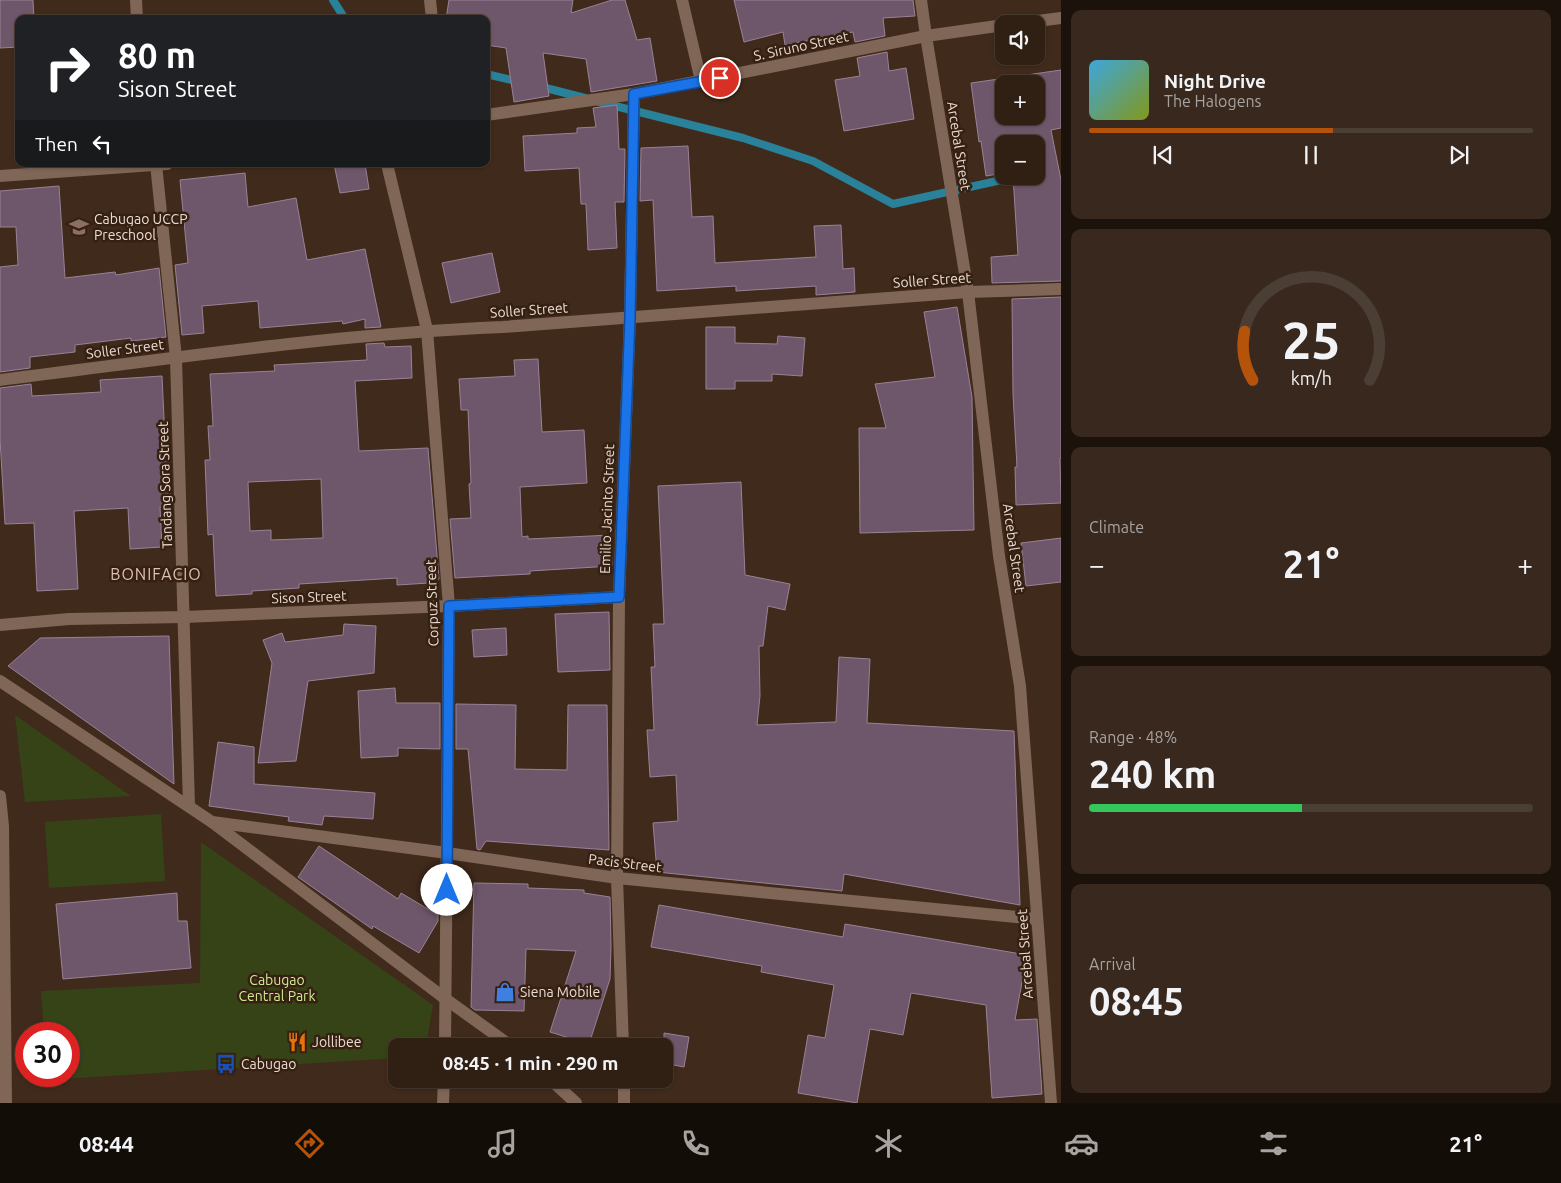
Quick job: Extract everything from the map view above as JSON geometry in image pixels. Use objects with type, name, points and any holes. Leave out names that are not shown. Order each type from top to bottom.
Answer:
[{"type":"street","points":[[136,0],[137,15]]},
{"type":"street","points":[[430,0],[432,15]]},
{"type":"street","points":[[682,0],[702,81]]},
{"type":"street","name":"Arcebal Street","points":[[921,0],[968,292],[999,556],[1020,686],[1051,1103]]},
{"type":"street","points":[[1045,20],[1061,18]]},
{"type":"street","name":"S. Siruno Street","points":[[490,115],[634,94],[926,36],[995,26]]},
{"type":"street","name":"Emilio Jacinto Street","points":[[622,1038],[617,878],[619,597],[630,318],[634,94]]},
{"type":"street","points":[[0,176],[120,167]]},
{"type":"street","name":"Tandang Sora Street","points":[[160,167],[176,358],[189,806]]},
{"type":"street","name":"Corpuz Street","points":[[389,167],[427,330],[449,606],[445,1038]]},
{"type":"street","name":"Soller Street","points":[[0,380],[281,345],[427,330],[503,327],[968,292],[1061,289]]},
{"type":"street","name":"Sison Street","points":[[0,625],[69,619],[184,617],[619,597]]},
{"type":"street","points":[[0,681],[212,822],[446,1000],[500,1038]]},
{"type":"street","points":[[0,796],[6,1103]]},
{"type":"street","name":"Pacis Street","points":[[212,822],[617,878],[1037,919]]},
{"type":"street","points":[[444,1088],[444,1103]]},
{"type":"street","points":[[560,1088],[576,1103]]},
{"type":"street","points":[[624,1088],[624,1103]]},
{"type":"green space","points":[[15,715],[131,796],[25,802]]},
{"type":"green space","points":[[161,814],[165,881],[49,888],[45,822]]},
{"type":"green space","name":"Cabugao Central Park","points":[[201,842],[433,1005],[427,1038],[388,1038],[388,1059],[80,1078],[80,1022],[43,1022],[41,991],[200,983]]},
{"type":"building","points":[[0,0],[33,0],[34,15],[15,15],[15,47],[0,48]]},
{"type":"building","points":[[449,0],[573,0],[571,13],[612,0],[625,0],[637,40],[650,38],[657,81],[591,92],[586,59],[543,53],[549,96],[514,102],[506,48],[490,46],[490,15],[447,15]]},
{"type":"building","points":[[734,0],[913,0],[915,16],[883,18],[885,36],[855,42],[853,32],[785,45],[783,32],[744,42]]},
{"type":"building","points":[[887,52],[889,71],[906,68],[914,119],[844,131],[835,80],[860,76],[857,58]]},
{"type":"building","points":[[1061,70],[1061,128],[1051,130],[1061,180],[1061,281],[992,283],[991,257],[1018,255],[1014,185],[1045,185],[1045,135],[995,135],[995,174],[986,176],[981,141],[979,142],[971,83],[995,80],[995,125],[1045,125],[1045,75],[1026,75]]},
{"type":"building","points":[[617,105],[619,149],[625,149],[624,202],[615,202],[617,248],[588,250],[586,204],[581,204],[579,168],[525,171],[523,136],[577,133],[577,128],[596,127],[593,108]]},
{"type":"building","points":[[688,146],[692,217],[713,216],[715,263],[816,257],[814,226],[841,225],[843,269],[854,268],[855,292],[816,295],[816,286],[736,291],[736,286],[657,291],[653,200],[640,201],[641,148]]},
{"type":"building","points":[[335,167],[365,167],[369,189],[340,193]]},
{"type":"building","points":[[245,173],[248,207],[296,198],[307,260],[365,249],[381,327],[365,328],[365,319],[343,324],[342,321],[260,328],[258,301],[202,306],[204,333],[182,335],[175,265],[188,263],[180,180]]},
{"type":"building","points":[[59,186],[65,278],[115,272],[116,275],[159,268],[166,337],[131,341],[131,338],[75,345],[75,352],[30,357],[30,368],[0,372],[0,267],[18,265],[16,227],[0,227],[0,191]]},
{"type":"building","points":[[492,253],[500,292],[451,303],[442,263]]},
{"type":"building","points":[[1061,297],[1061,503],[1016,505],[1015,467],[1017,467],[1013,394],[1012,299]]},
{"type":"building","points":[[957,307],[972,397],[974,530],[860,533],[859,428],[886,428],[875,384],[935,377],[924,312]]},
{"type":"building","points":[[706,327],[735,327],[735,343],[777,344],[778,336],[805,338],[802,376],[772,374],[772,381],[735,381],[735,389],[706,389]]},
{"type":"building","points":[[384,343],[385,347],[411,346],[412,378],[355,381],[359,451],[428,448],[439,579],[429,580],[429,583],[397,585],[397,578],[299,584],[299,588],[252,591],[252,594],[216,596],[213,534],[208,535],[205,460],[210,460],[208,426],[213,426],[210,374],[275,371],[274,365],[367,360],[366,344]],"holes":[[[321,479],[323,538],[271,540],[271,530],[250,531],[248,482]]]},
{"type":"building","points":[[538,359],[542,432],[584,430],[587,483],[520,487],[522,537],[528,536],[528,539],[611,535],[612,566],[530,571],[530,574],[455,578],[450,519],[471,518],[468,410],[461,410],[459,379],[515,376],[514,360]]},
{"type":"building","points":[[162,376],[166,460],[169,460],[171,506],[160,507],[162,547],[130,549],[128,508],[74,511],[78,589],[37,591],[34,523],[5,524],[0,439],[0,388],[31,384],[32,396],[101,392],[100,380]]},
{"type":"building","points":[[741,482],[745,575],[790,584],[785,610],[768,606],[763,646],[759,646],[760,696],[757,725],[836,722],[839,657],[870,659],[867,723],[1014,731],[1020,905],[844,874],[842,891],[657,872],[653,823],[678,821],[676,775],[650,777],[647,730],[654,730],[651,667],[655,667],[653,624],[664,624],[658,486]]},
{"type":"building","points":[[1061,538],[1061,582],[1026,586],[1021,543]]},
{"type":"building","points":[[609,612],[610,670],[558,672],[555,614]]},
{"type":"building","points":[[344,624],[376,626],[374,673],[308,681],[296,761],[258,763],[272,663],[263,640],[282,633],[285,642],[343,635]]},
{"type":"building","points":[[506,628],[507,655],[474,657],[472,630]]},
{"type":"building","points":[[169,636],[174,784],[8,666],[40,638]]},
{"type":"building","points":[[395,688],[396,703],[440,703],[440,749],[398,748],[398,756],[361,758],[358,691]]},
{"type":"building","points":[[456,704],[516,705],[515,769],[567,770],[568,705],[607,705],[609,850],[486,841],[480,850],[477,849],[468,749],[456,749]]},
{"type":"building","points":[[218,742],[254,747],[254,784],[375,793],[373,819],[324,816],[322,825],[288,821],[289,817],[209,806]]},
{"type":"building","points":[[319,846],[398,899],[401,893],[438,915],[438,921],[419,953],[373,926],[372,929],[298,877]]},
{"type":"building","points":[[474,883],[528,884],[528,888],[584,890],[584,893],[610,897],[610,979],[591,1038],[570,1038],[550,1032],[576,951],[526,949],[524,1011],[475,1010],[471,1007]]},
{"type":"building","points":[[177,893],[178,921],[187,921],[191,968],[63,979],[56,904]]},
{"type":"building","points":[[659,905],[843,937],[845,924],[1027,955],[1015,1020],[1037,1019],[1042,1094],[992,1098],[986,1005],[911,993],[903,1035],[870,1029],[857,1103],[798,1093],[808,1035],[825,1038],[834,985],[761,972],[762,966],[651,947]]},
{"type":"building","points":[[664,1033],[689,1037],[684,1067],[673,1065],[673,1038],[664,1038]]},
{"type":"waterway","points":[[333,0],[342,15]]},
{"type":"waterway","points":[[490,75],[520,82]]},
{"type":"waterway","points":[[538,86],[585,98]]},
{"type":"waterway","points":[[599,102],[743,138],[813,161],[893,204],[995,182]]},
{"type":"place","name":"Cabugao UCCP Preschool","points":[[79,227]]},
{"type":"place","name":"Siena Mobile","points":[[505,992]]},
{"type":"place","name":"Jollibee","points":[[297,1042]]},
{"type":"place","name":"Cabugao","points":[[226,1064]]},
{"type":"district","name":"BONIFACIO","points":[[156,574]]},
{"type":"route","points":[[447,890],[449,606],[619,597],[630,318],[634,94],[720,78]]}]
